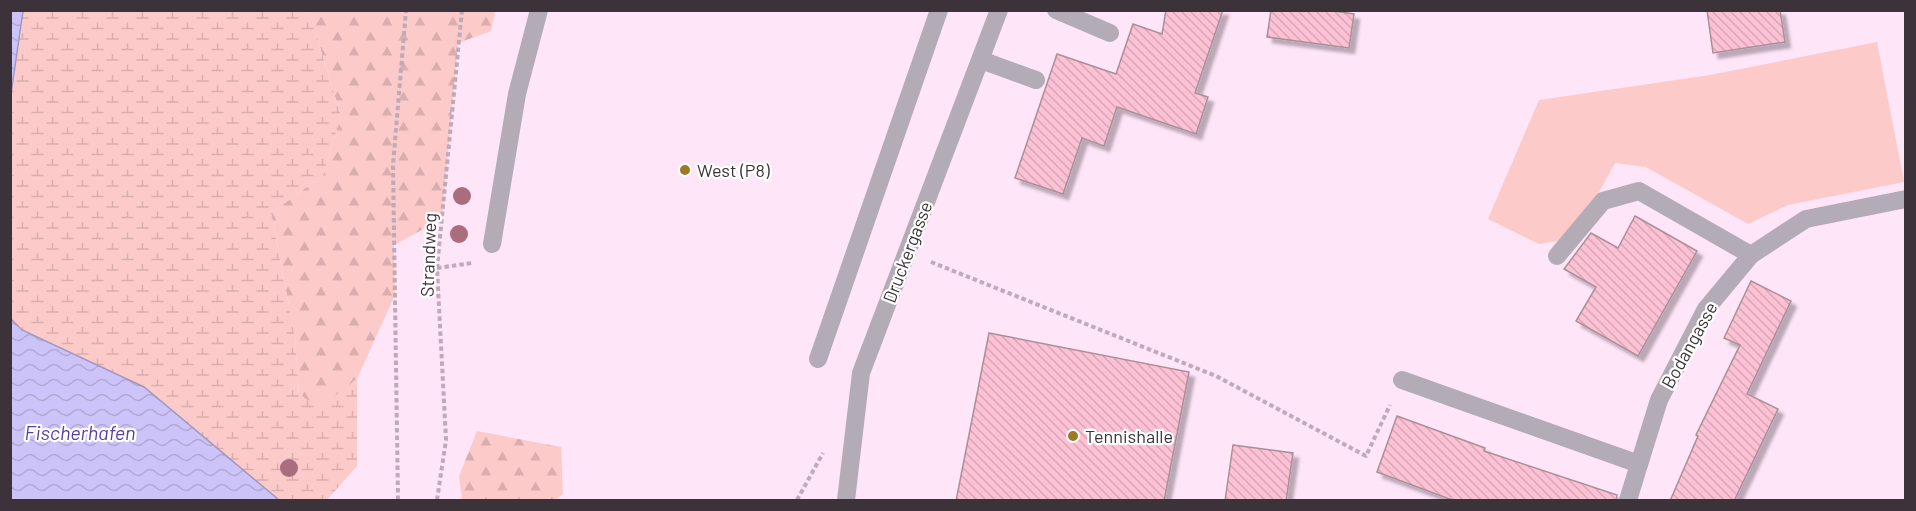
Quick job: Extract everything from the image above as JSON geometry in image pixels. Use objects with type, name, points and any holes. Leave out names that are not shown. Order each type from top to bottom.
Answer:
[{"type":"street","points":[[492,244],[518,93],[539,10]]},
{"type":"street","points":[[818,360],[939,10]]},
{"type":"street","name":"Druckergasse","points":[[846,501],[861,373],[999,10]]},
{"type":"street","points":[[1056,10],[1110,33]]},
{"type":"street","points":[[981,60],[1036,80]]},
{"type":"street","points":[[1557,256],[1603,201],[1639,190],[1751,255]]},
{"type":"street","name":"Bodangasse","points":[[1628,501],[1659,400],[1706,309],[1751,255],[1806,219],[1905,199]]},
{"type":"street","points":[[1402,380],[1639,464]]},
{"type":"path","name":"Strandweg","points":[[398,501],[393,165],[406,10]]},
{"type":"path","name":"Strandweg","points":[[437,501],[446,440],[437,268],[462,10]]},
{"type":"path","points":[[906,252],[1216,376],[1366,456],[1402,380]]},
{"type":"green space","points":[[23,11],[309,11],[341,116],[323,175],[271,213],[295,337],[299,394],[319,408],[357,379],[357,466],[327,500],[279,500],[144,387],[22,330],[11,318],[10,94]]},
{"type":"green space","points":[[309,11],[495,11],[491,31],[458,43],[442,219],[394,245],[395,295],[357,379],[319,409],[299,394],[295,337],[271,213],[323,175],[341,116]]},
{"type":"green space","points":[[1877,42],[1904,182],[1788,205],[1748,224],[1646,167],[1615,163],[1598,194],[1564,240],[1539,244],[1488,219],[1539,100],[1710,75]]},
{"type":"green space","points":[[477,431],[561,447],[563,494],[555,500],[462,500],[459,476]]},
{"type":"water","points":[[10,11],[23,11],[11,94]]},
{"type":"water","name":"Fischerhafen","points":[[10,318],[22,330],[144,387],[279,500],[11,500]]},
{"type":"building","points":[[1166,10],[1223,10],[1195,93],[1208,97],[1196,134],[1117,107],[1104,146],[1082,138],[1063,194],[1015,178],[1057,54],[1116,74],[1133,24],[1162,34]]},
{"type":"building","points":[[1271,10],[1327,10],[1354,14],[1349,48],[1267,37]]},
{"type":"building","points":[[1707,10],[1780,10],[1785,42],[1713,53]]},
{"type":"building","points":[[1635,216],[1697,251],[1638,356],[1576,321],[1596,287],[1564,269],[1591,233],[1618,248]]},
{"type":"building","points":[[1751,281],[1791,301],[1747,394],[1778,409],[1734,501],[1670,501],[1698,436],[1696,435],[1740,345],[1724,338]]},
{"type":"building","name":"Tennishalle","points":[[989,333],[1189,372],[1164,501],[956,501]]},
{"type":"building","points":[[1397,416],[1485,448],[1484,451],[1617,495],[1616,501],[1455,501],[1377,472]]},
{"type":"building","points":[[1233,445],[1293,453],[1286,501],[1225,501]]},
{"type":"place","name":"West (P8)","points":[[685,170]]},
{"type":"place","name":"Tennishalle","points":[[1073,436]]}]
